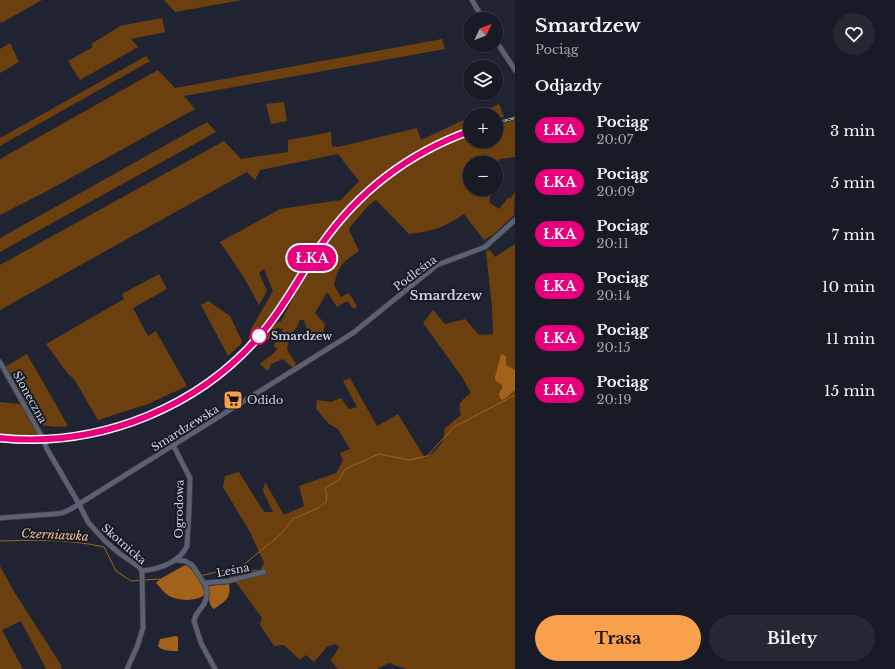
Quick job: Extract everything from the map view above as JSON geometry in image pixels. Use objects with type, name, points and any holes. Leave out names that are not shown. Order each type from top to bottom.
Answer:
[{"type":"street","points":[[472,0],[478,12]]},
{"type":"street","points":[[503,52],[515,70]]},
{"type":"street","name":"Podleśna","points":[[368,321],[432,269],[442,263],[485,248],[515,220]]},
{"type":"street","name":"Smardzewska","points":[[0,518],[58,514],[67,511],[353,333],[368,321]]},
{"type":"street","name":"Słoneczna","points":[[0,362],[41,435],[47,449],[80,504]]},
{"type":"street","name":"Ogrodowa","points":[[173,446],[190,478],[190,512],[187,546],[185,551],[176,560]]},
{"type":"street","name":"Skotnicka","points":[[80,504],[88,522],[98,534],[142,571],[143,628],[137,647],[127,669]]},
{"type":"street","points":[[142,571],[153,569],[176,560],[185,561],[192,565],[207,589],[207,596],[204,604],[196,615],[194,621],[201,643],[215,669]]},
{"type":"street","name":"Leśna","points":[[204,584],[228,581],[264,572]]},
{"type":"shaded area","points":[[0,0],[42,0],[1,23]]},
{"type":"shaded area","points":[[164,0],[242,0],[175,12]]},
{"type":"shaded area","points":[[162,18],[165,32],[131,39],[138,47],[80,80],[68,61],[93,47],[91,44],[119,26]]},
{"type":"shaded area","points":[[442,39],[445,49],[184,96],[195,109],[47,191],[0,215],[0,159],[158,70],[175,88]]},
{"type":"shaded area","points":[[10,43],[19,62],[0,73],[0,49]]},
{"type":"shaded area","points":[[146,56],[150,61],[0,146],[0,138]]},
{"type":"shaded area","points":[[284,102],[287,121],[271,124],[266,104]]},
{"type":"shaded area","points":[[499,104],[501,108],[490,108]]},
{"type":"shaded area","points":[[463,120],[463,131],[426,147],[405,160],[386,173],[350,205],[319,242],[277,306],[248,341],[251,329],[273,291],[264,269],[259,273],[267,291],[259,305],[243,276],[220,242],[280,209],[341,200],[359,181],[338,154],[260,170],[255,180],[247,172],[0,310],[0,265],[224,141],[241,159],[288,152],[288,140],[331,132],[332,146],[338,147],[417,128],[421,140]]},
{"type":"shaded area","points":[[515,120],[515,157],[503,158],[503,156],[463,156],[463,196],[490,196],[489,202],[499,209],[515,192],[514,215],[493,235],[484,240],[464,214],[438,228],[409,234],[376,200],[368,206],[350,227],[349,230],[359,251],[342,265],[334,285],[341,297],[349,293],[357,306],[354,309],[347,301],[337,307],[327,292],[315,313],[325,324],[322,337],[310,332],[306,327],[304,320],[300,320],[289,338],[287,350],[296,364],[293,368],[283,359],[271,364],[268,371],[260,364],[277,348],[273,346],[283,329],[277,328],[268,340],[263,336],[275,324],[281,321],[318,254],[345,217],[358,203],[402,167],[435,148],[463,136],[463,148],[503,148],[503,123]]},
{"type":"shaded area","points":[[207,122],[216,132],[0,252],[0,238]]},
{"type":"shaded area","points":[[515,244],[515,669],[406,669],[389,663],[377,669],[338,669],[330,660],[336,653],[339,646],[335,644],[327,647],[314,662],[306,655],[300,660],[284,645],[274,646],[260,625],[262,618],[238,585],[227,574],[243,570],[260,570],[264,563],[250,532],[223,487],[225,476],[239,472],[264,512],[273,512],[263,491],[265,482],[284,515],[304,506],[299,486],[336,473],[343,461],[340,453],[350,449],[338,429],[329,424],[316,409],[317,400],[331,402],[341,398],[349,409],[357,407],[343,381],[350,378],[377,426],[398,414],[425,458],[433,453],[444,438],[444,429],[461,415],[459,407],[461,402],[471,393],[462,377],[423,323],[433,310],[445,324],[465,319],[479,335],[493,334],[486,251],[490,250],[495,257]]},
{"type":"shaded area","points":[[159,274],[167,289],[133,308],[148,336],[156,331],[187,386],[148,404],[98,420],[74,379],[68,374],[46,344],[124,299],[122,294]]},
{"type":"shaded area","points":[[208,301],[230,316],[242,341],[241,344],[228,356],[201,305]]},
{"type":"shaded area","points":[[27,354],[68,426],[58,427],[38,425],[5,367]]},
{"type":"shaded area","points":[[501,354],[506,356],[506,365],[515,370],[515,390],[502,400],[499,394],[502,389],[502,385],[495,380]]},
{"type":"shaded area","points":[[0,402],[21,404],[40,438],[0,436]]},
{"type":"shaded area","points":[[185,565],[195,573],[200,582],[205,594],[202,597],[188,600],[173,598],[165,593],[156,583],[160,579]]},
{"type":"shaded area","points":[[0,566],[13,590],[61,665],[62,669],[46,669],[21,621],[2,630],[23,669],[0,669]]},
{"type":"shaded area","points":[[229,584],[230,589],[228,596],[224,602],[214,609],[210,602],[209,586]]},
{"type":"shaded area","points":[[176,636],[178,637],[178,651],[164,650],[158,646],[160,639]]},
{"type":"waterway","name":"Czerniawka","points":[[200,576],[242,566],[281,534],[293,519],[318,508],[326,502],[327,495],[325,488],[339,480],[345,469],[379,454],[410,460],[427,456],[454,427],[515,395]]},
{"type":"waterway","name":"Czerniawka","points":[[0,541],[65,541],[104,547],[116,571],[131,581],[140,580]]},
{"type":"waterway","points":[[144,580],[160,579]]},
{"type":"railway","points":[[503,121],[515,118]]},
{"type":"railway","points":[[0,438],[38,439],[75,436],[111,428],[147,416],[181,400],[212,380],[241,356],[266,328],[321,245],[351,208],[368,191],[386,176],[406,163],[426,151],[463,134]]},
{"type":"train","name":"ŁKA","points":[[0,438],[43,440],[68,438],[96,433],[120,427],[146,417],[168,407],[194,392],[224,370],[265,329],[320,246],[348,210],[376,184],[418,154],[450,138],[463,133]]},
{"type":"place","name":"Smardzew","points":[[259,336]]},
{"type":"place","name":"Odido","points":[[233,400]]},
{"type":"district","name":"Smardzew","points":[[446,295]]}]
